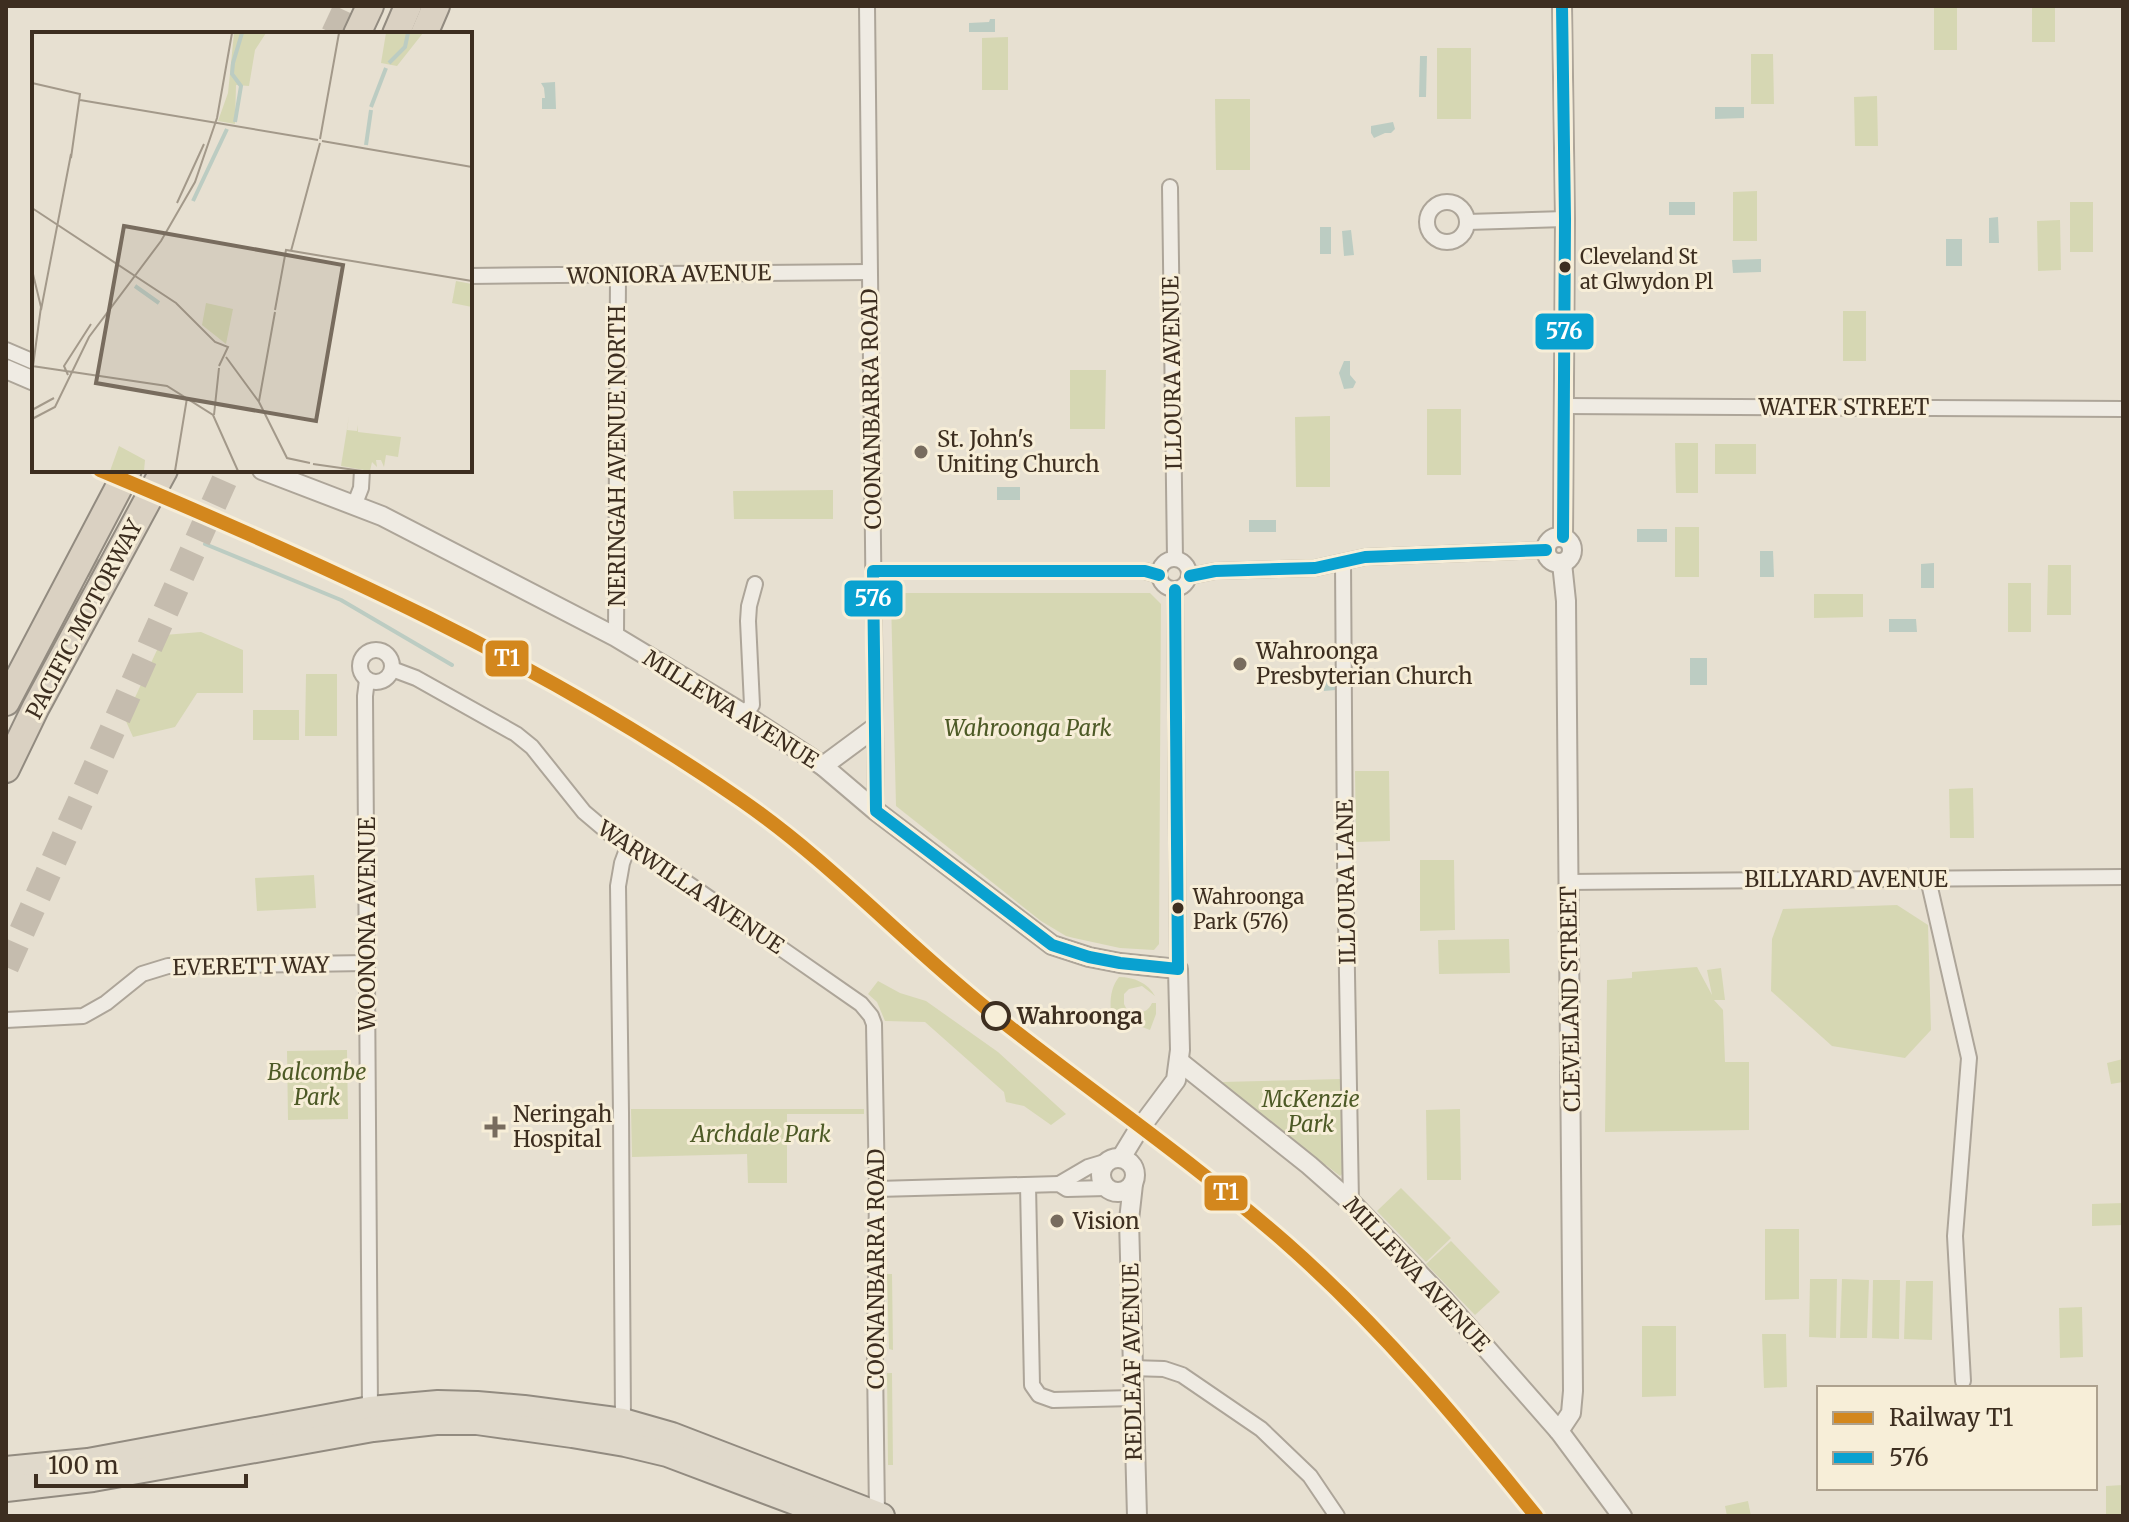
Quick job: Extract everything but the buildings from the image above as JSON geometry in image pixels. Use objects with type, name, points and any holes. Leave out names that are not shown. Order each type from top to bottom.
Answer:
[{"type":"highway","points":[[358,32],[370,6]]},
{"type":"highway","points":[[397,32],[408,6]]},
{"type":"highway","points":[[425,32],[436,6]]},
{"type":"highway","name":"PACIFIC MOTORWAY","points":[[34,646],[127,472]]},
{"type":"highway","name":"PACIFIC MOTORWAY","points":[[6,769],[36,707],[163,472]]},
{"type":"highway","points":[[6,692],[34,646]]},
{"type":"highway","points":[[6,702],[34,646]]},
{"type":"highway","points":[[6,1469],[88,1461],[370,1409],[438,1403],[477,1404],[623,1421],[672,1435],[879,1515]]},
{"type":"highway","points":[[6,1489],[93,1479],[373,1429],[436,1422],[477,1422],[585,1437],[667,1454],[832,1516]]},
{"type":"street","name":"COONANBARRA ROAD","points":[[867,6],[876,811]]},
{"type":"street","points":[[1562,6],[1565,219],[1563,537]]},
{"type":"street","name":"ILLOURA AVENUE","points":[[1170,187],[1175,559]]},
{"type":"street","points":[[1467,222],[1565,219]]},
{"type":"street","name":"WONIORA AVENUE","points":[[472,276],[869,272]]},
{"type":"street","name":"NERINGAH AVENUE NORTH","points":[[616,637],[618,275]]},
{"type":"street","points":[[6,350],[32,361]]},
{"type":"street","points":[[6,369],[32,380]]},
{"type":"street","name":"WATER STREET","points":[[1565,406],[2123,409]]},
{"type":"street","name":"MILLEWA AVENUE","points":[[267,472],[382,516],[616,637],[744,714],[823,766],[876,811],[1052,945],[1120,963],[1178,969]]},
{"type":"street","points":[[354,506],[361,488],[362,472]]},
{"type":"street","points":[[1563,537],[1568,540],[1572,551],[1567,561],[1562,563],[1553,561],[1546,550],[1554,538],[1563,537]]},
{"type":"street","points":[[1190,576],[1215,571],[1315,568],[1365,557],[1546,550]]},
{"type":"street","points":[[1175,559],[1185,563],[1190,576],[1185,586],[1175,590],[1163,585],[1159,575],[1164,563],[1175,559]]},
{"type":"street","name":"ILLOURA LANE","points":[[1343,562],[1351,1202]]},
{"type":"street","name":"CLEVELAND STREET","points":[[1559,1431],[1571,1413],[1573,1391],[1566,601],[1562,563]]},
{"type":"street","points":[[873,571],[1145,571],[1159,575]]},
{"type":"street","points":[[744,714],[752,705],[748,621],[755,584]]},
{"type":"street","points":[[1129,1220],[1101,1181],[1101,1172],[1115,1160],[1173,1085],[1180,1062],[1175,590]]},
{"type":"street","points":[[381,651],[389,656],[392,669],[384,680],[377,683],[367,680],[361,672],[361,661],[367,653],[381,651]]},
{"type":"street","name":"WARWILLA AVENUE","points":[[392,669],[427,683],[516,734],[532,747],[584,812],[610,834],[861,1004],[874,1024]]},
{"type":"street","name":"WOONONA AVENUE","points":[[367,680],[370,1409]]},
{"type":"street","points":[[823,766],[873,729]]},
{"type":"street","points":[[623,1421],[618,886],[629,844]]},
{"type":"street","name":"BILLYARD AVENUE","points":[[1568,882],[2123,877]]},
{"type":"street","points":[[1928,879],[1969,1058],[1955,1236],[1963,1381]]},
{"type":"street","name":"EVERETT WAY","points":[[6,1020],[83,1016],[106,1003],[142,974],[168,966],[367,963]]},
{"type":"street","name":"COONANBARRA ROAD","points":[[874,1024],[877,1189],[875,1460],[879,1515]]},
{"type":"street","name":"MILLEWA AVENUE","points":[[1180,1062],[1351,1202],[1443,1299],[1559,1431],[1622,1516]]},
{"type":"street","points":[[877,1189],[1059,1184],[1088,1167],[1115,1160],[1133,1166],[1136,1175],[1133,1184],[1123,1192],[1067,1189],[1059,1184]]},
{"type":"street","name":"REDLEAF AVENUE","points":[[1133,1184],[1129,1220],[1134,1512]]},
{"type":"street","points":[[1028,1185],[1032,1385],[1039,1395],[1053,1400],[1133,1398]]},
{"type":"street","points":[[1131,1368],[1164,1369],[1182,1375],[1261,1429],[1310,1476],[1337,1516]]},
{"type":"green space","points":[[1934,6],[1957,6],[1957,50],[1934,50]]},
{"type":"green space","points":[[2032,6],[2055,6],[2055,42],[2032,42]]},
{"type":"green space","points":[[1008,37],[1008,90],[982,90],[982,38]]},
{"type":"green space","points":[[1437,48],[1471,48],[1471,119],[1437,119]]},
{"type":"green space","points":[[1751,54],[1773,54],[1774,104],[1751,104]]},
{"type":"green space","points":[[1877,96],[1878,146],[1855,146],[1854,97]]},
{"type":"green space","points":[[1215,99],[1250,99],[1250,170],[1216,170]]},
{"type":"green space","points":[[1757,191],[1757,241],[1733,241],[1733,192]]},
{"type":"green space","points":[[2070,202],[2093,202],[2093,252],[2070,252]]},
{"type":"green space","points":[[2060,220],[2061,270],[2038,271],[2037,221]]},
{"type":"green space","points":[[1843,311],[1866,311],[1866,361],[1843,361]]},
{"type":"green space","points":[[1070,370],[1106,370],[1105,429],[1070,429]]},
{"type":"green space","points":[[1427,409],[1461,409],[1461,475],[1427,475]]},
{"type":"green space","points":[[1330,416],[1330,487],[1296,487],[1295,417]]},
{"type":"green space","points":[[1675,443],[1698,443],[1698,493],[1676,493]]},
{"type":"green space","points":[[1715,444],[1756,444],[1756,474],[1715,474]]},
{"type":"green space","points":[[833,490],[833,519],[734,519],[733,491]]},
{"type":"green space","points":[[1675,527],[1699,527],[1699,577],[1675,577]]},
{"type":"green space","points":[[2048,565],[2071,565],[2071,615],[2047,615]]},
{"type":"green space","points":[[2008,583],[2031,583],[2031,632],[2008,632]]},
{"type":"green space","name":"Wahroonga Park","points":[[1150,593],[1161,604],[1159,944],[1154,950],[1120,948],[1066,936],[1041,921],[896,806],[891,600],[896,594]]},
{"type":"green space","points":[[1814,594],[1863,594],[1863,617],[1814,618]]},
{"type":"green space","points":[[201,632],[243,650],[243,693],[197,693],[175,727],[133,737],[125,719],[164,635]]},
{"type":"green space","points":[[306,674],[337,674],[337,736],[305,736]]},
{"type":"green space","points":[[253,710],[299,710],[299,740],[253,740]]},
{"type":"green space","points":[[1355,771],[1389,771],[1390,841],[1356,842]]},
{"type":"green space","points":[[1973,788],[1974,838],[1950,838],[1949,789]]},
{"type":"green space","points":[[1420,860],[1454,860],[1455,930],[1420,931]]},
{"type":"green space","points":[[314,875],[316,908],[257,911],[255,878]]},
{"type":"green space","points":[[1897,905],[1928,925],[1931,1030],[1905,1058],[1832,1046],[1771,991],[1772,939],[1783,909]]},
{"type":"green space","points":[[1509,939],[1510,973],[1439,974],[1438,940]]},
{"type":"green space","points":[[1697,967],[1712,995],[1707,970],[1721,968],[1725,1000],[1714,1000],[1723,1010],[1725,1062],[1749,1062],[1749,1130],[1605,1132],[1607,980],[1632,978],[1632,972]]},
{"type":"green space","points":[[1119,977],[1140,982],[1155,996],[1142,986],[1129,989],[1124,994],[1128,1012],[1142,1012],[1156,1003],[1150,1030],[1111,1015],[1112,990]]},
{"type":"green space","points":[[878,981],[900,993],[926,1001],[998,1052],[1066,1114],[1051,1125],[1024,1106],[1006,1102],[1004,1092],[925,1022],[885,1021],[877,1002],[868,994]]},
{"type":"green space","name":"Balcombe Park","points":[[347,1050],[348,1119],[288,1120],[287,1051]]},
{"type":"green space","points":[[2123,1059],[2123,1082],[2111,1084],[2107,1063]]},
{"type":"green space","name":"McKenzie Park","points":[[1342,1079],[1343,1173],[1340,1176],[1281,1133],[1222,1082]]},
{"type":"green space","name":"Archdale Park","points":[[631,1109],[864,1109],[864,1114],[787,1114],[787,1183],[748,1183],[747,1154],[632,1157]]},
{"type":"green space","points":[[1460,1109],[1461,1180],[1427,1180],[1426,1110]]},
{"type":"green space","points":[[1401,1188],[1451,1238],[1426,1262],[1377,1211]]},
{"type":"green space","points":[[2123,1203],[2123,1225],[2092,1226],[2092,1204]]},
{"type":"green space","points":[[1765,1229],[1799,1229],[1799,1299],[1765,1300]]},
{"type":"green space","points":[[1451,1241],[1500,1292],[1475,1315],[1426,1264]]},
{"type":"green space","points":[[887,1274],[892,1274],[893,1350],[889,1349]]},
{"type":"green space","points":[[1810,1279],[1837,1279],[1836,1338],[1809,1337]]},
{"type":"green space","points":[[1842,1279],[1869,1280],[1867,1338],[1840,1338]]},
{"type":"green space","points":[[1873,1280],[1900,1280],[1899,1339],[1872,1338]]},
{"type":"green space","points":[[1906,1281],[1933,1281],[1932,1340],[1904,1339]]},
{"type":"green space","points":[[2082,1307],[2083,1357],[2060,1358],[2059,1308]]},
{"type":"green space","points":[[1642,1326],[1676,1326],[1676,1396],[1642,1397]]},
{"type":"green space","points":[[1762,1334],[1786,1334],[1787,1387],[1764,1388]]},
{"type":"green space","points":[[887,1373],[892,1373],[893,1465],[888,1465]]},
{"type":"green space","points":[[2123,1485],[2123,1516],[2106,1516],[2106,1486]]},
{"type":"green space","points":[[1748,1501],[1751,1516],[1727,1516],[1725,1506]]},
{"type":"shaded area","points":[[995,19],[995,32],[969,32],[969,23],[989,22]]},
{"type":"shaded area","points":[[1420,56],[1427,56],[1426,97],[1419,97]]},
{"type":"shaded area","points":[[555,82],[556,109],[542,109],[542,98],[545,98],[541,83]]},
{"type":"shaded area","points":[[1715,107],[1744,107],[1744,118],[1715,119]]},
{"type":"shaded area","points":[[1393,122],[1395,129],[1391,133],[1374,138],[1371,126]]},
{"type":"shaded area","points":[[1669,202],[1695,202],[1695,215],[1669,215]]},
{"type":"shaded area","points":[[1998,217],[1999,243],[1989,243],[1989,218]]},
{"type":"shaded area","points":[[1320,227],[1331,227],[1331,254],[1320,254]]},
{"type":"shaded area","points":[[1351,230],[1354,255],[1344,256],[1342,231]]},
{"type":"shaded area","points":[[1946,239],[1962,239],[1962,266],[1946,266]]},
{"type":"shaded area","points":[[1761,259],[1761,272],[1733,273],[1732,260]]},
{"type":"shaded area","points":[[1344,361],[1350,361],[1350,375],[1356,382],[1353,388],[1344,389],[1339,373]]},
{"type":"shaded area","points":[[997,487],[1020,487],[1020,500],[997,500]]},
{"type":"shaded area","points":[[1249,520],[1276,520],[1276,532],[1249,532]]},
{"type":"shaded area","points":[[1637,529],[1667,529],[1667,542],[1637,542]]},
{"type":"shaded area","points":[[1760,551],[1773,551],[1774,577],[1760,577]]},
{"type":"shaded area","points":[[1934,563],[1934,588],[1921,588],[1921,564]]},
{"type":"shaded area","points":[[1889,619],[1916,619],[1917,632],[1889,632]]},
{"type":"shaded area","points":[[1690,658],[1707,658],[1707,685],[1690,685]]},
{"type":"shaded area","points":[[1323,670],[1335,670],[1336,690],[1324,691]]},
{"type":"waterway","points":[[205,544],[341,600],[452,665]]},
{"type":"tunnel","points":[[335,32],[347,6]]},
{"type":"tunnel","points":[[6,967],[228,472]]},
{"type":"tunnel","points":[[37,682],[94,557]]},
{"type":"rail line","name":"T1","points":[[105,472],[266,541],[509,659],[665,750],[776,825],[969,994],[1286,1243],[1417,1374],[1536,1516]]},
{"type":"transit line","name":"576","points":[[1562,6],[1565,219],[1563,537]]},
{"type":"transit line","name":"576","points":[[1190,576],[1215,571],[1315,568],[1365,557],[1546,550]]},
{"type":"transit line","name":"576","points":[[1159,575],[1145,571],[873,571],[876,811],[1052,945],[1120,963],[1178,969],[1175,590]]},
{"type":"place","name":"Cleveland St at Glwydon Pl","points":[[1565,267]]},
{"type":"place","name":"St. John's Uniting Church","points":[[921,452]]},
{"type":"place","name":"Wahroonga Presbyterian Church","points":[[1240,664]]},
{"type":"place","name":"Wahroonga Park (576)","points":[[1178,908]]},
{"type":"place","name":"Wahroonga","points":[[996,1016]]},
{"type":"place","name":"Neringah Hospital","points":[[495,1127]]},
{"type":"place","name":"Vision","points":[[1057,1221]]}]
